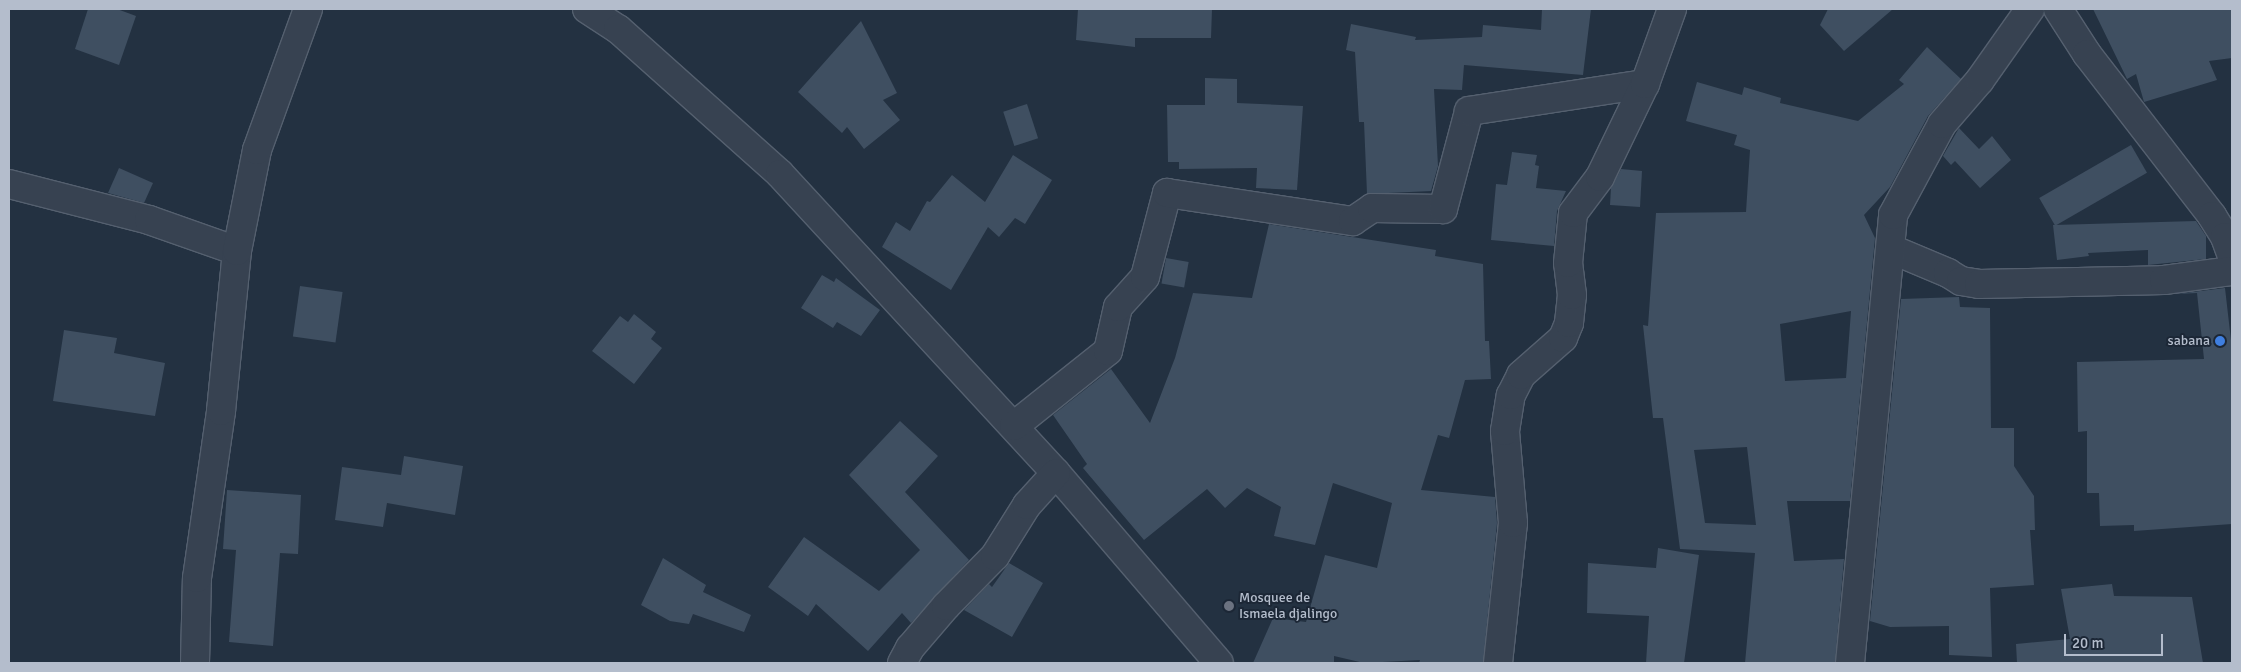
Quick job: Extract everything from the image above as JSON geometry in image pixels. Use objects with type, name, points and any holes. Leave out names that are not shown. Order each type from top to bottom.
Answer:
[{"type":"street","points":[[195,663],[197,578],[222,411],[237,251],[257,150],[308,9]]},
{"type":"street","points":[[587,9],[618,28],[780,174],[1014,426],[1219,663]]},
{"type":"street","points":[[1498,663],[1513,523],[1506,448],[1511,395],[1521,375],[1563,338],[1569,323],[1572,295],[1568,263],[1573,213],[1600,177],[1646,84],[1672,9]]},
{"type":"street","points":[[1850,663],[1893,215],[1942,124],[1980,80],[2030,9]]},
{"type":"street","points":[[2058,9],[2087,54],[2222,214],[2225,237],[2232,256]]},
{"type":"street","points":[[1014,426],[1108,351],[1118,307],[1144,277],[1167,193],[1353,221],[1372,208],[1443,209],[1469,111],[1646,84]]},
{"type":"street","points":[[9,184],[149,220],[237,251]]},
{"type":"street","points":[[1891,249],[1948,273],[1961,281],[1979,284],[2066,280],[2134,282],[2232,271]]},
{"type":"street","points":[[902,663],[910,648],[946,606],[995,556],[1027,505],[1056,473]]},
{"type":"building","points":[[88,9],[117,9],[136,16],[119,65],[75,49]]},
{"type":"building","points":[[1078,9],[1212,9],[1211,38],[1135,38],[1135,47],[1076,40]]},
{"type":"building","points":[[1542,9],[1591,9],[1583,75],[1464,65],[1462,90],[1434,89],[1438,166],[1431,191],[1367,194],[1364,122],[1359,122],[1355,52],[1346,50],[1351,24],[1416,37],[1415,40],[1482,37],[1483,25],[1541,30]]},
{"type":"building","points":[[1828,9],[1893,9],[1844,51],[1820,25]]},
{"type":"building","points":[[2093,9],[2232,9],[2232,58],[2209,61],[2217,80],[2144,102],[2136,74],[2127,79]]},
{"type":"building","points":[[861,21],[897,93],[883,100],[900,120],[864,149],[847,127],[842,133],[798,92]]},
{"type":"building","points":[[1927,47],[1961,79],[1928,116],[1890,187],[1864,215],[1875,238],[1850,501],[1787,501],[1794,561],[1844,559],[1835,663],[1745,663],[1755,553],[1680,549],[1663,418],[1653,418],[1643,325],[1648,326],[1656,213],[1746,212],[1750,150],[1734,145],[1737,135],[1686,121],[1697,82],[1742,95],[1744,87],[1781,98],[1780,103],[1858,121],[1904,84],[1899,80]],"holes":[[[1851,311],[1846,378],[1785,381],[1780,324]],[[1747,447],[1756,525],[1705,523],[1694,450]]]},
{"type":"building","points":[[1205,78],[1237,79],[1237,103],[1303,106],[1297,190],[1256,188],[1257,168],[1179,169],[1179,162],[1168,162],[1167,105],[1205,105]]},
{"type":"building","points":[[1027,104],[1038,138],[1014,146],[1003,112]]},
{"type":"building","points":[[1959,128],[1979,149],[1992,136],[2011,160],[1980,188],[1955,161],[1951,165],[1943,156]]},
{"type":"building","points":[[2131,145],[2147,173],[2055,226],[2039,198]]},
{"type":"building","points":[[1512,152],[1537,155],[1535,165],[1539,166],[1536,188],[1566,191],[1557,211],[1554,246],[1491,240],[1496,184],[1507,185]]},
{"type":"building","points":[[1013,155],[1052,180],[1025,224],[1015,218],[999,237],[988,227],[951,290],[882,247],[896,222],[910,231],[927,201],[930,202],[952,175],[985,202]]},
{"type":"building","points":[[119,168],[153,183],[144,203],[108,193]]},
{"type":"building","points":[[1621,169],[1642,171],[1640,207],[1610,205],[1611,188]]},
{"type":"building","points":[[2196,221],[2206,236],[2206,259],[2148,265],[2148,250],[2088,253],[2089,256],[2057,260],[2053,225]]},
{"type":"building","points":[[1269,224],[1436,250],[1435,256],[1483,264],[1485,341],[1489,341],[1491,379],[1465,380],[1449,438],[1438,435],[1421,490],[1495,497],[1497,523],[1483,663],[1419,663],[1420,660],[1364,663],[1334,656],[1334,663],[1253,663],[1273,618],[1306,622],[1325,555],[1377,568],[1392,503],[1333,483],[1315,545],[1274,536],[1281,507],[1247,488],[1225,508],[1207,489],[1144,540],[1083,468],[1087,464],[1053,415],[1111,369],[1150,423],[1175,358],[1193,293],[1252,298]]},
{"type":"building","points":[[1166,258],[1189,262],[1184,288],[1161,284]]},
{"type":"building","points":[[822,275],[834,282],[836,278],[880,310],[861,336],[837,322],[833,328],[801,308]]},
{"type":"building","points":[[300,286],[343,292],[335,342],[293,337]]},
{"type":"building","points":[[2225,288],[2232,349],[2232,524],[2134,531],[2134,525],[2100,526],[2099,493],[2087,493],[2087,431],[2078,432],[2077,362],[2204,359],[2197,293],[2176,294]]},
{"type":"building","points":[[1959,297],[1960,307],[1990,308],[1991,428],[2014,428],[2014,466],[2034,496],[2035,530],[2030,530],[2034,585],[1990,588],[1992,657],[1949,655],[1949,626],[1890,627],[1870,621],[1901,299]]},
{"type":"building","points":[[634,314],[656,332],[651,339],[662,348],[634,384],[592,351],[620,316],[628,322]]},
{"type":"building","points":[[64,330],[117,338],[114,353],[165,363],[155,416],[53,401]]},
{"type":"building","points":[[900,421],[938,456],[905,492],[969,560],[911,623],[902,613],[868,651],[816,604],[808,616],[768,587],[804,537],[879,591],[920,550],[849,475]]},
{"type":"building","points":[[404,456],[463,466],[455,515],[387,503],[383,527],[335,520],[342,467],[401,475]]},
{"type":"building","points":[[227,490],[301,495],[298,554],[280,553],[273,646],[229,642],[236,550],[223,549]]},
{"type":"building","points":[[1658,548],[1699,555],[1684,663],[1646,663],[1649,616],[1587,613],[1588,563],[1656,568]]},
{"type":"building","points":[[663,558],[706,585],[703,592],[751,615],[744,632],[693,614],[689,624],[670,621],[641,605]]},
{"type":"building","points":[[1009,563],[1043,583],[1012,637],[964,610],[989,584],[992,587]]},
{"type":"building","points":[[2112,584],[2114,596],[2192,597],[2203,663],[2017,663],[2016,644],[2070,639],[2061,589]]},
{"type":"place","name":"sabana","points":[[2220,341]]},
{"type":"place","name":"Mosquee de Ismaela djalingo","points":[[1229,606]]}]
